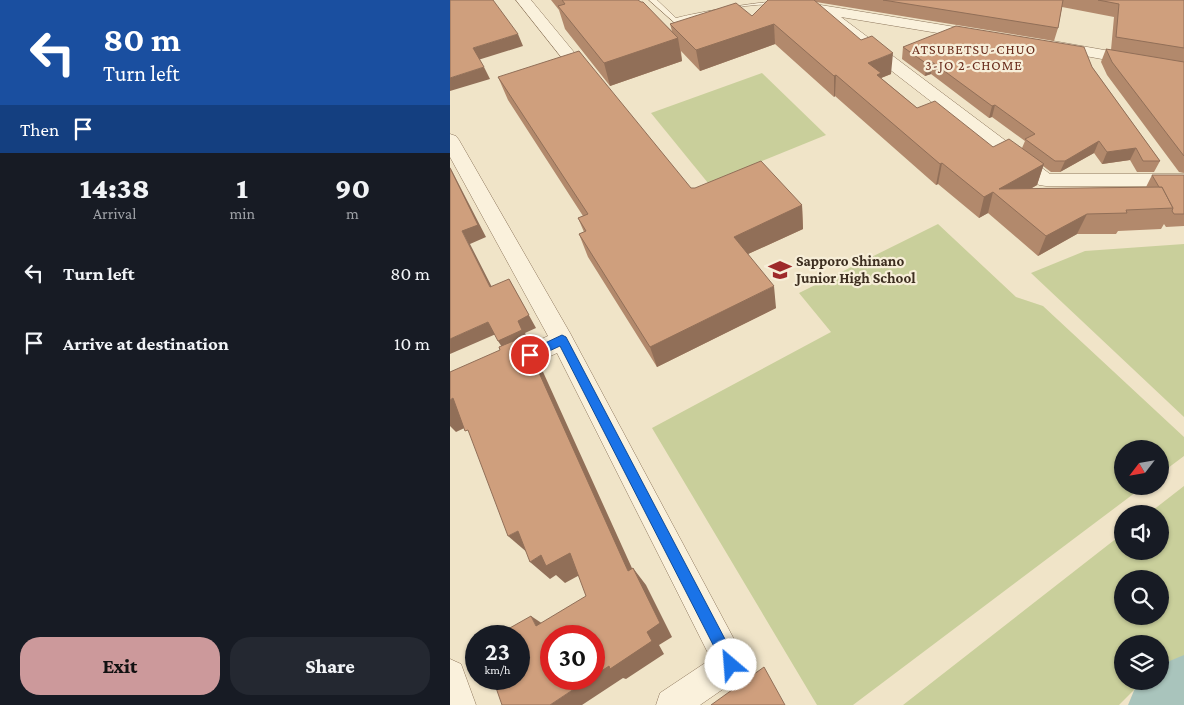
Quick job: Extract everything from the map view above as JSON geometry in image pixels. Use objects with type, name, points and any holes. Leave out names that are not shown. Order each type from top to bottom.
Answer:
[{"type":"street","points":[[523,0],[572,60]]},
{"type":"street","points":[[776,1],[998,38]]},
{"type":"street","points":[[821,9],[1046,180],[1179,180]]},
{"type":"street","points":[[1038,44],[1184,68]]},
{"type":"street","points":[[1087,52],[1094,69]]},
{"type":"street","points":[[451,145],[562,340],[731,665],[672,705]]},
{"type":"street","points":[[1162,164],[1179,180]]},
{"type":"street","points":[[450,392],[562,340]]},
{"type":"street","points":[[450,675],[460,705]]},
{"type":"lane","points":[[653,0],[675,21],[710,11],[764,0],[776,1]]},
{"type":"green space","points":[[762,73],[826,135],[708,183],[651,113]]},
{"type":"green space","points":[[938,224],[1016,297],[1043,306],[1184,437],[1184,456],[1169,467],[1169,440],[1114,440],[1114,495],[1132,495],[1119,505],[1114,505],[1114,509],[853,705],[817,705],[652,428],[831,332],[799,293]]},
{"type":"green space","points":[[1184,244],[1184,417],[1031,273],[1085,251]]},
{"type":"green space","points":[[1184,486],[1184,657],[1169,666],[1169,635],[1114,635],[1114,690],[1134,690],[1119,705],[903,705],[1114,540],[1114,560],[1169,560],[1169,505],[1160,505]]},
{"type":"building","points":[[450,0],[493,0],[518,34],[473,48],[484,67],[450,78]]},
{"type":"building","points":[[562,0],[638,0],[643,2],[678,38],[604,63],[558,6],[565,4]]},
{"type":"building","points":[[768,0],[814,0],[861,40],[872,36],[893,53],[868,63],[881,73],[877,75],[917,108],[935,101],[993,147],[1009,139],[1044,164],[999,189],[1162,187],[1173,208],[1126,210],[1127,213],[1087,214],[1046,236],[993,192],[984,197],[942,163],[940,164],[774,24],[696,50],[670,24],[736,3],[752,16]]},
{"type":"building","points":[[883,0],[1063,0],[1058,28]]},
{"type":"building","points":[[1098,0],[1184,0],[1184,48],[1116,37],[1119,4]]},
{"type":"building","points":[[956,26],[1084,47],[1092,67],[1160,161],[1143,161],[1136,148],[1107,152],[1099,141],[1065,161],[1055,161],[1025,139],[1035,134],[995,105],[992,106],[932,62],[927,64],[903,47]]},
{"type":"building","points":[[1106,49],[1184,62],[1184,156],[1112,62]]},
{"type":"building","points":[[579,51],[691,188],[761,161],[802,205],[734,237],[774,286],[650,347],[579,234],[586,231],[578,218],[588,214],[498,77]]},
{"type":"building","points":[[450,168],[478,225],[462,231],[490,287],[509,279],[529,315],[518,321],[522,330],[498,341],[488,322],[450,339]]},
{"type":"building","points":[[1152,175],[1184,175],[1184,214],[1174,214],[1173,208],[1162,187],[1159,187]]},
{"type":"building","points":[[523,337],[628,571],[633,568],[660,623],[647,632],[652,641],[610,669],[609,666],[605,669],[605,625],[540,625],[540,690],[572,690],[550,705],[502,705],[497,690],[530,690],[530,625],[515,625],[531,616],[536,626],[586,596],[570,553],[546,566],[541,555],[530,562],[518,531],[508,536],[468,430],[465,431],[453,398],[450,400],[450,372],[500,350],[499,347]]},
{"type":"building","points":[[764,667],[785,705],[711,705]]},
{"type":"waterway","points":[[1163,705],[1184,690]]},
{"type":"place","name":"Sapporo Shinano Junior High School","points":[[780,270]]},
{"type":"district","name":"ATSUBETSU-CHUO 3-JO 2-CHOME","points":[[974,58]]},
{"type":"route","points":[[530,355],[562,340],[731,665]]}]
